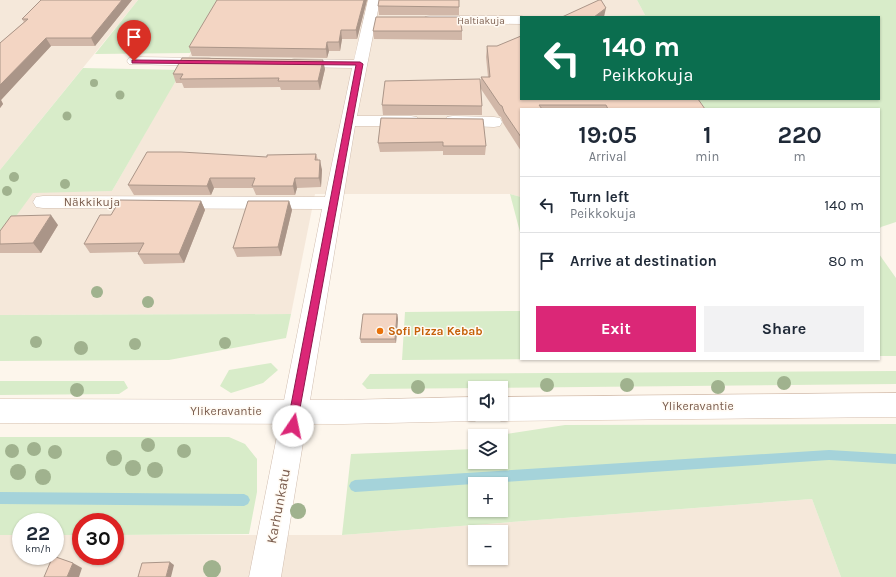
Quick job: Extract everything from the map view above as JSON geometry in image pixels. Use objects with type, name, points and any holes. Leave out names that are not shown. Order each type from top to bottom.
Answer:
[{"type":"street","name":"Karhunkatu","points":[[264,577],[296,411],[348,121],[360,64],[377,20],[374,0]]},
{"type":"street","name":"Haltiakuja","points":[[417,20],[520,20]]},
{"type":"street","points":[[134,61],[220,62]]},
{"type":"street","points":[[282,63],[360,64]]},
{"type":"street","points":[[348,121],[494,122]]},
{"type":"street","name":"Näkkikuja","points":[[42,202],[333,203]]},
{"type":"street","name":"Ylikeravantie","points":[[508,409],[896,405]]},
{"type":"street","name":"Ylikeravantie","points":[[0,411],[296,411],[468,409]]},
{"type":"shaded area","points":[[0,0],[138,0],[0,170]]},
{"type":"shaded area","points":[[221,0],[637,0],[645,15],[520,16],[520,100],[699,100],[704,108],[520,108],[520,197],[510,194],[315,194],[291,314],[0,315],[0,238],[33,192],[112,191]]},
{"type":"shaded area","points":[[812,499],[841,577],[0,577],[0,535],[12,535],[12,565],[64,565],[64,535],[72,535],[72,565],[124,565],[124,535],[342,535],[468,525],[468,565],[508,565],[508,525],[473,525]]},
{"type":"green space","points":[[138,0],[221,0],[190,53],[95,54]]},
{"type":"green space","points":[[637,0],[896,0],[896,222],[880,228],[880,108],[704,108],[699,100],[880,100],[880,16],[603,16],[645,15]]},
{"type":"green space","points":[[83,68],[182,70],[112,191],[33,193],[0,238],[0,170]]},
{"type":"green space","points":[[510,194],[520,197],[520,232]]},
{"type":"green space","points":[[880,255],[896,278],[896,356],[880,356]]},
{"type":"green space","points":[[520,311],[520,359],[402,360],[405,312]]},
{"type":"green space","points":[[291,314],[286,338],[169,360],[0,361],[0,315]]},
{"type":"green space","points":[[271,363],[278,370],[263,383],[231,393],[220,386],[229,370]]},
{"type":"green space","points":[[896,371],[896,384],[508,388],[508,381],[468,381],[468,388],[367,389],[362,384],[370,374]]},
{"type":"green space","points":[[0,381],[124,381],[128,388],[119,394],[0,395]]},
{"type":"green space","points":[[896,424],[896,577],[841,577],[812,499],[342,535],[351,454],[468,449],[468,469],[508,469],[508,434],[565,425]]},
{"type":"green space","points":[[0,437],[229,437],[245,444],[257,459],[257,492],[249,534],[124,535],[124,513],[72,513],[72,535],[64,535],[64,513],[12,513],[12,535],[0,535]]},
{"type":"building","points":[[41,0],[122,0],[91,38],[46,38],[0,85],[0,43],[28,19],[22,19]]},
{"type":"building","points":[[217,0],[364,0],[356,30],[341,30],[339,42],[327,42],[326,49],[189,47]]},
{"type":"building","points":[[379,0],[459,0],[459,7],[378,6]]},
{"type":"building","points":[[599,0],[601,0],[606,8],[595,16],[564,16]]},
{"type":"building","points":[[376,17],[460,17],[462,31],[373,31]]},
{"type":"building","points":[[520,36],[520,100],[699,100],[704,108],[608,108],[606,105],[539,105],[541,108],[520,108],[520,136],[504,112],[502,106],[481,77],[490,77],[487,46],[497,46]]},
{"type":"building","points":[[182,58],[323,60],[318,81],[278,81],[279,78],[180,79],[183,74],[173,74]]},
{"type":"building","points":[[480,79],[482,106],[382,105],[385,81]]},
{"type":"building","points":[[381,118],[483,119],[486,146],[443,146],[443,142],[378,143]]},
{"type":"building","points":[[147,152],[181,152],[267,157],[267,155],[316,154],[315,160],[320,160],[319,178],[295,178],[293,186],[252,186],[255,178],[210,178],[207,186],[128,185]]},
{"type":"building","points":[[120,200],[201,201],[179,254],[138,254],[144,243],[84,244],[100,215],[111,215]]},
{"type":"building","points":[[248,201],[289,201],[278,247],[233,248]]},
{"type":"building","points":[[51,215],[33,243],[0,244],[0,231],[11,216]]},
{"type":"building","name":"Sofi Pizza Kebab","points":[[363,314],[397,314],[395,339],[360,339]]},
{"type":"building","points":[[64,560],[72,563],[67,577],[44,577],[49,565],[64,565]]},
{"type":"building","points":[[170,562],[166,577],[138,577],[142,563]]},
{"type":"waterway","points":[[355,486],[829,455],[896,459]]},
{"type":"waterway","points":[[0,498],[244,500]]},
{"type":"place","name":"Sofi Pizza Kebab","points":[[380,331]]},
{"type":"route","points":[[134,61],[360,64],[348,121],[293,426]]}]
